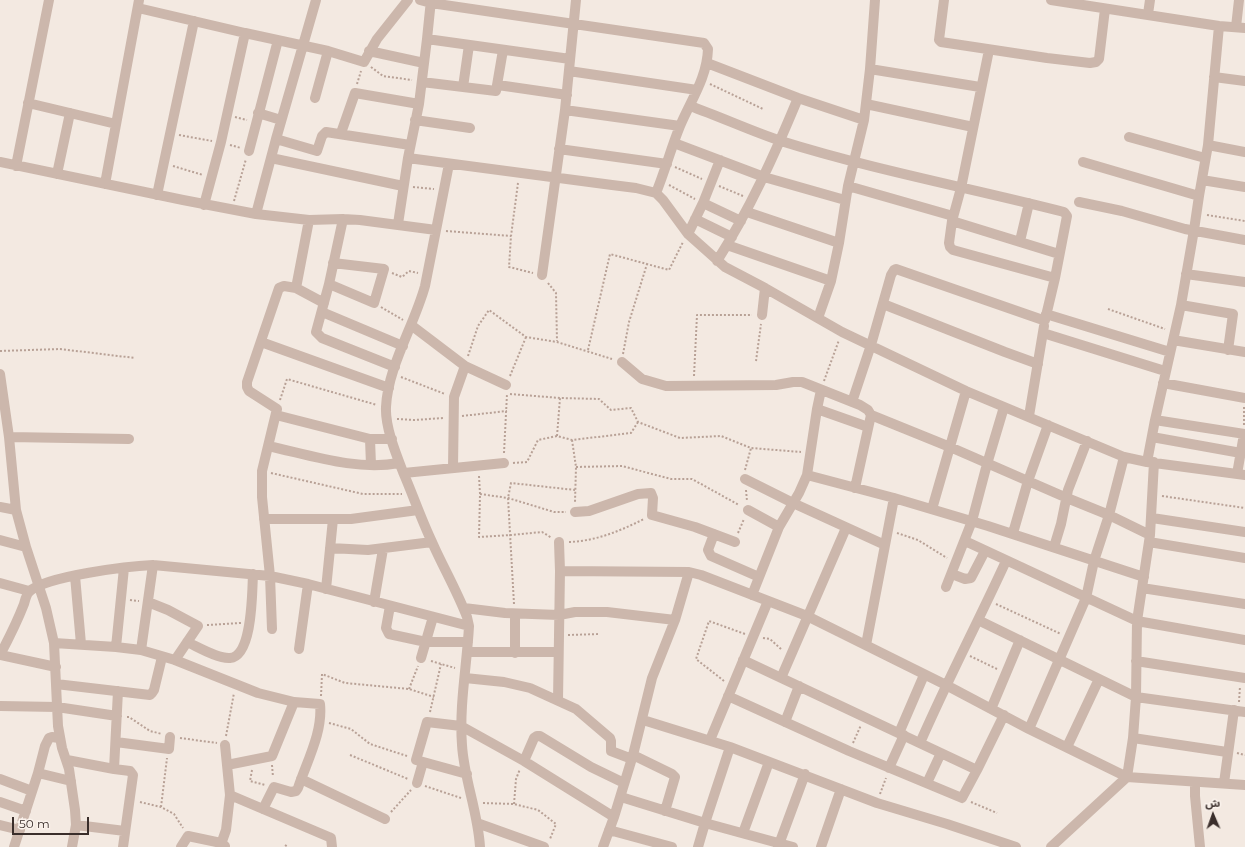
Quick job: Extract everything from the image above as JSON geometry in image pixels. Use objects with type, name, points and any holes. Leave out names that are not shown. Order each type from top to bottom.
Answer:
[{"type":"street","points":[[16,166],[48,0]]},
{"type":"street","points":[[256,214],[281,120],[316,0]]},
{"type":"street","points":[[105,184],[139,4],[194,21],[328,52],[364,62],[377,39],[408,0]]},
{"type":"street","points":[[420,0],[574,25],[704,43],[708,49],[707,63],[699,85],[680,126],[656,193]]},
{"type":"street","points":[[542,275],[567,95],[576,0]]},
{"type":"street","points":[[818,318],[830,281],[839,243],[848,186],[864,120],[876,0]]},
{"type":"street","points":[[944,0],[940,41],[989,50],[1090,63],[1096,62],[1099,59],[1105,9]]},
{"type":"street","points":[[1051,0],[1219,26],[1240,27],[1239,0]]},
{"type":"street","points":[[1148,14],[1150,0]]},
{"type":"street","points":[[398,224],[410,145],[419,104],[431,1]]},
{"type":"street","points":[[157,195],[194,21]]},
{"type":"street","points":[[1051,847],[1127,776],[1133,738],[1136,696],[1137,621],[1152,518],[1153,495],[1150,462],[1152,437],[1165,371],[1181,305],[1194,230],[1198,196],[1208,145],[1219,26]]},
{"type":"street","points":[[204,204],[221,142],[245,32]]},
{"type":"street","points":[[427,39],[570,59]]},
{"type":"street","points":[[249,150],[278,40]]},
{"type":"street","points":[[463,87],[469,45]]},
{"type":"street","points":[[422,82],[494,91],[498,85],[503,50]]},
{"type":"street","points":[[989,50],[980,87],[961,188],[952,218],[949,243],[950,247],[953,250],[1055,278]]},
{"type":"street","points":[[369,51],[424,63]]},
{"type":"street","points":[[315,98],[328,52]]},
{"type":"street","points":[[707,63],[798,98],[864,120]]},
{"type":"street","points":[[870,69],[980,87]]},
{"type":"street","points":[[569,70],[699,85]]},
{"type":"street","points":[[1214,77],[1245,81]]},
{"type":"street","points":[[498,85],[567,95]]},
{"type":"street","points":[[341,133],[354,93],[419,104]]},
{"type":"street","points":[[717,261],[747,212],[781,140],[798,98]]},
{"type":"street","points":[[28,103],[116,124]]},
{"type":"street","points":[[866,104],[973,127]]},
{"type":"street","points":[[690,106],[781,140],[854,161],[1064,212],[1066,214],[1029,416]]},
{"type":"street","points":[[565,110],[680,126]]},
{"type":"street","points":[[57,174],[70,113]]},
{"type":"street","points":[[257,118],[281,120]]},
{"type":"street","points":[[416,120],[470,128]]},
{"type":"street","points":[[312,166],[323,133],[341,133],[410,145]]},
{"type":"street","points":[[1129,137],[1205,158]]},
{"type":"street","points":[[276,139],[317,151]]},
{"type":"street","points":[[674,143],[764,177],[846,200]]},
{"type":"street","points":[[1208,145],[1245,152]]},
{"type":"street","points":[[559,149],[667,164]]},
{"type":"street","points":[[271,158],[403,186]]},
{"type":"street","points":[[408,158],[519,174],[636,188],[656,193],[688,234],[717,261],[736,274],[765,288],[842,332],[871,346],[966,391],[1029,416],[1124,457],[1150,462],[1241,474],[1241,454],[1244,434],[1155,420]]},
{"type":"street","points":[[688,234],[703,203],[720,160]]},
{"type":"street","points":[[0,162],[256,214],[309,220],[343,219],[398,224],[436,230]]},
{"type":"street","points":[[1083,162],[1198,196]]},
{"type":"street","points":[[449,164],[427,275],[422,294],[393,371],[386,408],[392,439],[411,494],[464,608],[469,626],[461,726],[462,746],[477,823],[480,847]]},
{"type":"street","points":[[1202,180],[1245,187]]},
{"type":"street","points":[[848,186],[952,218],[1059,254]]},
{"type":"street","points":[[1079,202],[1122,211],[1194,230],[1245,240]]},
{"type":"street","points":[[703,203],[741,221]]},
{"type":"street","points":[[1020,241],[1029,203]]},
{"type":"street","points":[[747,212],[839,243]]},
{"type":"street","points":[[343,219],[329,284],[316,330],[318,336],[393,371]]},
{"type":"street","points":[[695,219],[729,241],[830,281]]},
{"type":"street","points":[[296,288],[309,220]]},
{"type":"street","points":[[329,284],[374,303],[384,269],[333,263]]},
{"type":"street","points":[[852,402],[871,346],[891,275],[896,269],[1046,317],[1170,352]]},
{"type":"street","points":[[1186,274],[1245,282]]},
{"type":"street","points":[[392,439],[370,439],[277,412],[249,391],[247,387],[248,377],[279,288],[284,286],[296,288],[323,307],[403,346]]},
{"type":"street","points":[[762,315],[765,288]]},
{"type":"street","points":[[883,304],[997,350],[1038,364]]},
{"type":"street","points":[[1181,305],[1233,314],[1228,350]]},
{"type":"street","points":[[411,325],[465,366],[506,385]]},
{"type":"street","points":[[1044,333],[1165,371]]},
{"type":"street","points":[[1174,336],[1228,350],[1245,352]]},
{"type":"street","points":[[261,342],[389,388]]},
{"type":"street","points":[[622,362],[638,375],[650,382],[666,386],[776,385],[802,382],[865,408],[871,415],[1109,515],[1149,539],[1245,558]]},
{"type":"street","points":[[453,468],[454,397],[465,366]]},
{"type":"street","points":[[0,374],[9,437],[5,448],[16,510],[26,547],[48,615],[54,643],[59,738],[67,760],[76,825],[72,847]]},
{"type":"street","points":[[1163,383],[1245,398]]},
{"type":"street","points":[[752,595],[779,527],[804,484],[807,475],[821,390]]},
{"type":"street","points":[[932,509],[966,391]]},
{"type":"street","points":[[946,587],[972,521],[1004,407]]},
{"type":"street","points":[[817,409],[868,426]]},
{"type":"street","points":[[272,629],[270,576],[264,519],[262,471],[277,412]]},
{"type":"street","points":[[854,488],[871,415]]},
{"type":"street","points":[[1012,533],[1028,480],[1048,424]]},
{"type":"street","points":[[9,437],[130,439]]},
{"type":"street","points":[[1152,437],[1241,454]]},
{"type":"street","points":[[370,439],[371,465]]},
{"type":"street","points":[[1054,547],[1070,485],[1086,441]]},
{"type":"street","points":[[268,446],[329,460],[371,465],[400,463]]},
{"type":"street","points":[[1029,729],[1086,598],[1094,560],[1109,515],[1124,457]]},
{"type":"street","points":[[404,473],[478,464],[504,463]]},
{"type":"street","points":[[807,475],[894,498],[1012,533],[1144,577]]},
{"type":"street","points":[[745,479],[846,528],[885,545]]},
{"type":"street","points":[[575,512],[589,511],[648,492],[653,495],[652,516],[695,527],[735,542]]},
{"type":"street","points":[[866,646],[894,498]]},
{"type":"street","points":[[0,507],[16,510]]},
{"type":"street","points":[[264,519],[333,519],[365,517],[418,510]]},
{"type":"street","points":[[748,510],[779,527]]},
{"type":"street","points":[[1152,518],[1245,532]]},
{"type":"street","points":[[326,589],[333,519]]},
{"type":"street","points":[[781,678],[846,528]]},
{"type":"street","points":[[714,534],[708,550],[711,556],[758,577]]},
{"type":"street","points":[[0,540],[26,547]]},
{"type":"street","points":[[330,548],[354,550],[383,549],[432,542]]},
{"type":"street","points":[[558,700],[558,635],[560,615],[559,542]]},
{"type":"street","points":[[965,542],[1137,621],[1245,640]]},
{"type":"street","points":[[374,602],[383,549]]},
{"type":"street","points":[[952,574],[966,579],[971,578],[985,551]]},
{"type":"street","points":[[920,743],[1006,560]]},
{"type":"street","points":[[56,668],[0,655],[16,626],[29,591],[39,585],[75,576],[153,565],[270,576],[308,584],[469,626]]},
{"type":"street","points":[[141,650],[153,565]]},
{"type":"street","points":[[116,647],[124,568]]},
{"type":"street","points":[[560,571],[689,572],[701,575],[807,616],[946,685],[1029,729],[1127,776],[1245,785]]},
{"type":"street","points":[[603,847],[621,797],[633,757],[652,678],[675,620],[689,572]]},
{"type":"street","points":[[187,642],[220,656],[231,658],[241,652],[250,622],[253,574]]},
{"type":"street","points":[[75,576],[81,644]]},
{"type":"street","points":[[0,583],[29,591]]},
{"type":"street","points":[[299,649],[308,584]]},
{"type":"street","points":[[1142,588],[1245,604]]},
{"type":"street","points":[[710,740],[768,601]]},
{"type":"street","points":[[148,602],[168,610],[198,626],[175,660]]},
{"type":"street","points":[[390,606],[386,628],[387,632],[392,635],[426,642],[515,653],[558,652]]},
{"type":"street","points":[[464,608],[515,614],[560,615],[575,612],[606,612],[675,620]]},
{"type":"street","points":[[515,614],[515,653]]},
{"type":"street","points":[[421,658],[433,617]]},
{"type":"street","points":[[978,620],[1136,696],[1239,711],[1228,752],[1224,783]]},
{"type":"street","points":[[991,709],[1020,640]]},
{"type":"street","points":[[54,643],[141,650],[175,660],[258,693],[294,702],[320,704],[320,721],[315,741],[296,791],[291,792],[274,787],[263,809]]},
{"type":"street","points":[[56,684],[118,690],[146,695],[152,693],[162,657]]},
{"type":"street","points":[[743,660],[977,770]]},
{"type":"street","points":[[1136,661],[1243,677]]},
{"type":"street","points":[[465,675],[515,684],[558,700],[576,709],[610,738],[612,741],[611,750],[633,757],[672,774],[675,777],[665,811]]},
{"type":"street","points":[[889,768],[924,675]]},
{"type":"street","points":[[1067,747],[1099,679]]},
{"type":"street","points":[[785,722],[799,686]]},
{"type":"street","points":[[114,768],[118,690]]},
{"type":"street","points":[[730,692],[785,722],[849,751],[962,798],[1004,715]]},
{"type":"street","points":[[227,766],[272,756],[294,702]]},
{"type":"street","points":[[0,706],[57,707],[117,716]]},
{"type":"street","points":[[643,720],[730,747],[805,774],[877,803],[1016,847]]},
{"type":"street","points":[[416,783],[427,722],[461,726],[524,761],[614,817]]},
{"type":"street","points":[[524,761],[534,738],[540,736],[591,767],[624,783]]},
{"type":"street","points":[[14,847],[47,742],[52,737],[59,738]]},
{"type":"street","points":[[116,742],[169,749],[170,737]]},
{"type":"street","points":[[1133,738],[1228,752]]},
{"type":"street","points":[[181,847],[188,836],[222,846],[226,830],[230,795],[225,744]]},
{"type":"street","points":[[698,847],[730,747]]},
{"type":"street","points":[[927,783],[940,753]]},
{"type":"street","points":[[67,760],[130,771],[133,775],[123,847]]},
{"type":"street","points":[[420,761],[467,774]]},
{"type":"street","points":[[743,833],[769,762]]},
{"type":"street","points":[[38,773],[71,781]]},
{"type":"street","points":[[779,845],[805,774]]},
{"type":"street","points":[[0,779],[32,791]]},
{"type":"street","points":[[301,779],[385,819]]},
{"type":"street","points":[[1195,782],[1200,847]]},
{"type":"street","points":[[821,847],[841,789]]},
{"type":"street","points":[[230,795],[331,838],[332,847]]},
{"type":"street","points":[[621,797],[779,845],[793,847]]},
{"type":"street","points":[[0,802],[26,811]]},
{"type":"street","points":[[477,823],[547,844]]},
{"type":"street","points":[[0,825],[20,830]]},
{"type":"street","points":[[76,825],[125,831]]},
{"type":"street","points":[[609,830],[672,847]]},
{"type":"path","points":[[354,93],[364,62],[383,76],[422,82]]},
{"type":"path","points":[[699,85],[763,109]]},
{"type":"path","points":[[227,116],[257,118]]},
{"type":"path","points":[[170,133],[221,142],[249,150],[231,210]]},
{"type":"path","points":[[164,164],[212,178]]},
{"type":"path","points":[[519,174],[511,236],[509,267],[542,275],[556,293],[557,342]]},
{"type":"path","points":[[661,181],[703,203]]},
{"type":"path","points":[[403,186],[444,190]]},
{"type":"path","points":[[1196,213],[1245,221]]},
{"type":"path","points":[[436,230],[511,236]]},
{"type":"path","points":[[588,350],[610,254],[669,270],[688,234]]},
{"type":"path","points":[[465,366],[478,326],[488,310],[526,336],[588,350],[622,362],[629,322],[647,264]]},
{"type":"path","points":[[384,269],[402,277],[409,271],[427,275]]},
{"type":"path","points":[[374,303],[411,325]]},
{"type":"path","points":[[1108,308],[1174,336]]},
{"type":"path","points":[[693,386],[697,315],[762,315],[756,361]]},
{"type":"path","points":[[821,390],[842,332]]},
{"type":"path","points":[[506,385],[526,336]]},
{"type":"path","points":[[0,351],[60,349],[135,358]]},
{"type":"path","points":[[393,371],[454,397]]},
{"type":"path","points":[[277,412],[287,379],[386,408]]},
{"type":"path","points":[[638,422],[631,433],[572,440],[557,436],[538,440],[527,462],[504,463],[507,393],[560,398],[598,399],[611,410],[631,408],[638,422],[680,438],[720,436],[751,448],[810,453]]},
{"type":"path","points":[[557,436],[560,398]]},
{"type":"path","points":[[1244,434],[1245,398]]},
{"type":"path","points":[[388,419],[414,420],[507,411]]},
{"type":"path","points":[[515,614],[508,498],[511,483],[575,490],[576,467],[572,440]]},
{"type":"path","points":[[735,542],[748,510],[745,479],[743,476],[751,448]]},
{"type":"path","points":[[478,464],[480,494],[479,537],[511,536],[542,532],[559,542],[582,542],[618,532],[652,516]]},
{"type":"path","points":[[576,467],[622,466],[671,479],[692,480],[748,510]]},
{"type":"path","points":[[262,471],[363,494],[411,494]]},
{"type":"path","points":[[480,494],[508,498],[554,512],[575,512]]},
{"type":"path","points":[[1153,495],[1245,508]]},
{"type":"path","points":[[888,530],[918,540],[956,564]]},
{"type":"path","points":[[122,599],[148,602]]},
{"type":"path","points":[[988,600],[1069,638]]},
{"type":"path","points":[[730,692],[696,659],[709,621],[753,637],[770,639],[790,656]]},
{"type":"path","points":[[198,626],[250,622]]},
{"type":"path","points":[[558,635],[600,634]]},
{"type":"path","points":[[962,652],[1006,673]]},
{"type":"path","points":[[409,689],[421,658]]},
{"type":"path","points":[[427,722],[441,664],[465,675]]},
{"type":"path","points":[[320,704],[322,674],[345,683],[409,689],[434,697]]},
{"type":"path","points":[[1239,711],[1243,677]]},
{"type":"path","points":[[170,737],[225,744],[236,684]]},
{"type":"path","points":[[117,716],[129,718],[150,731]]},
{"type":"path","points":[[849,751],[864,717]]},
{"type":"path","points":[[320,721],[351,729],[370,744],[420,761]]},
{"type":"path","points":[[161,807],[169,749]]},
{"type":"path","points":[[350,755],[416,783],[472,802],[487,804],[514,804],[538,810],[556,824],[547,844]]},
{"type":"path","points":[[255,760],[250,781],[274,787],[272,756]]},
{"type":"path","points":[[514,804],[516,779],[524,761]]},
{"type":"path","points":[[877,803],[889,768]]},
{"type":"path","points":[[385,819],[416,783]]},
{"type":"path","points":[[962,798],[997,813]]},
{"type":"path","points":[[130,799],[161,807],[174,814],[188,836]]},
{"type":"path","points":[[285,844],[288,847]]}]
